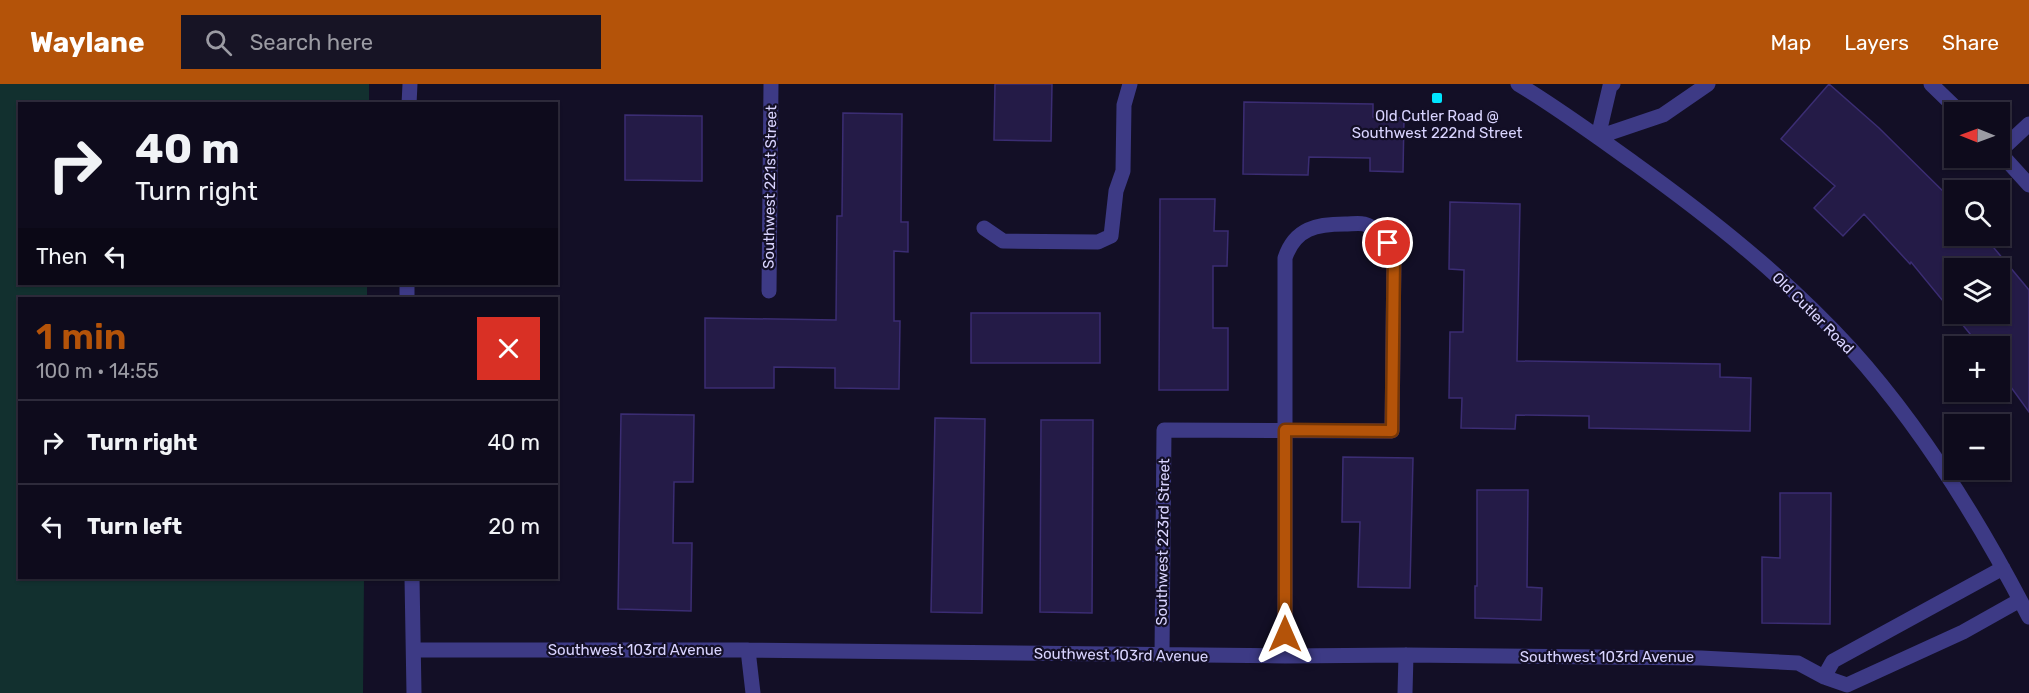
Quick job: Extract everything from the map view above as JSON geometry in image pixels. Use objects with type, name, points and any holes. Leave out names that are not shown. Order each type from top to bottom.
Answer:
[{"type":"street","points":[[409,102],[410,84]]},
{"type":"street","name":"Southwest 221st Street","points":[[769,291],[771,84]]},
{"type":"street","points":[[984,228],[1003,242],[1098,242],[1111,236],[1116,191],[1123,171],[1124,105],[1130,84]]},
{"type":"street","name":"Old Cutler Road","points":[[1518,84],[1598,137],[1690,203],[1796,294],[1850,349],[1938,461],[1985,535],[2029,617]]},
{"type":"street","points":[[1598,137],[1610,87],[1613,84]]},
{"type":"street","points":[[1598,137],[1663,115],[1708,84]]},
{"type":"street","points":[[1931,84],[1950,102]]},
{"type":"street","points":[[2010,142],[2029,124]]},
{"type":"street","points":[[2010,163],[2029,185]]},
{"type":"street","points":[[1285,430],[1392,431],[1394,254],[1380,233],[1365,224],[1326,224],[1311,228],[1299,235],[1289,246],[1285,258],[1285,430],[1285,656]]},
{"type":"street","name":"Southwest 223rd Street","points":[[1162,655],[1164,430],[1285,430]]},
{"type":"street","points":[[1830,693],[1824,677],[1833,661],[2003,568]]},
{"type":"street","points":[[412,579],[414,693]]},
{"type":"street","name":"Southwest 103rd Avenue","points":[[414,650],[748,650],[1701,658],[1798,663],[1847,686],[1963,632],[2020,600]]},
{"type":"street","points":[[748,650],[753,693]]},
{"type":"street","points":[[1406,655],[1406,693]]},
{"type":"green space","points":[[0,84],[369,84],[369,102],[18,102],[18,285],[367,285],[367,297],[18,297],[18,579],[364,579],[363,693],[0,693]]},
{"type":"building","points":[[995,84],[1052,84],[1051,141],[994,140]]},
{"type":"building","points":[[1829,84],[1879,128],[1944,192],[1944,246],[1992,246],[2002,258],[1944,258],[1944,302],[1911,262],[1910,264],[1864,214],[1843,236],[1814,208],[1835,186],[1781,139]]},
{"type":"building","points":[[1244,102],[1373,104],[1373,117],[1404,118],[1403,172],[1370,171],[1370,158],[1309,157],[1308,175],[1243,174]]},
{"type":"building","points":[[843,113],[902,114],[901,222],[908,222],[908,252],[894,251],[894,321],[900,321],[899,389],[835,388],[835,368],[774,367],[774,388],[705,388],[705,318],[836,320],[837,216],[842,216]]},
{"type":"building","points":[[625,115],[702,116],[702,181],[625,180]]},
{"type":"building","points":[[1160,199],[1215,199],[1214,231],[1228,231],[1227,266],[1213,266],[1213,328],[1228,328],[1228,390],[1159,390]]},
{"type":"building","points":[[1450,202],[1520,204],[1517,361],[1720,364],[1720,377],[1751,378],[1750,431],[1589,428],[1589,416],[1516,415],[1515,429],[1461,428],[1462,398],[1449,398],[1450,332],[1463,332],[1464,270],[1449,269]]},
{"type":"building","points":[[2010,267],[2029,290],[2029,412],[2010,386],[2010,336],[1972,336],[1962,324],[2010,324]]},
{"type":"building","points":[[971,313],[1100,313],[1100,363],[971,363]]},
{"type":"building","points":[[621,414],[694,415],[693,482],[674,482],[673,543],[692,543],[691,611],[618,609]]},
{"type":"building","points":[[935,418],[985,419],[982,613],[931,612]]},
{"type":"building","points":[[1041,420],[1093,420],[1092,613],[1040,612]]},
{"type":"building","points":[[1343,457],[1413,458],[1410,588],[1358,587],[1360,522],[1342,522]]},
{"type":"building","points":[[1477,490],[1528,490],[1527,587],[1542,588],[1541,620],[1475,618]]},
{"type":"building","points":[[1780,493],[1831,493],[1830,624],[1762,623],[1762,557],[1780,558]]},
{"type":"place","name":"Old Cutler Road @ Southwest 222nd Street","points":[[1437,98]]},
{"type":"route","points":[[1285,634],[1285,430],[1392,431],[1394,254],[1388,243]]}]
